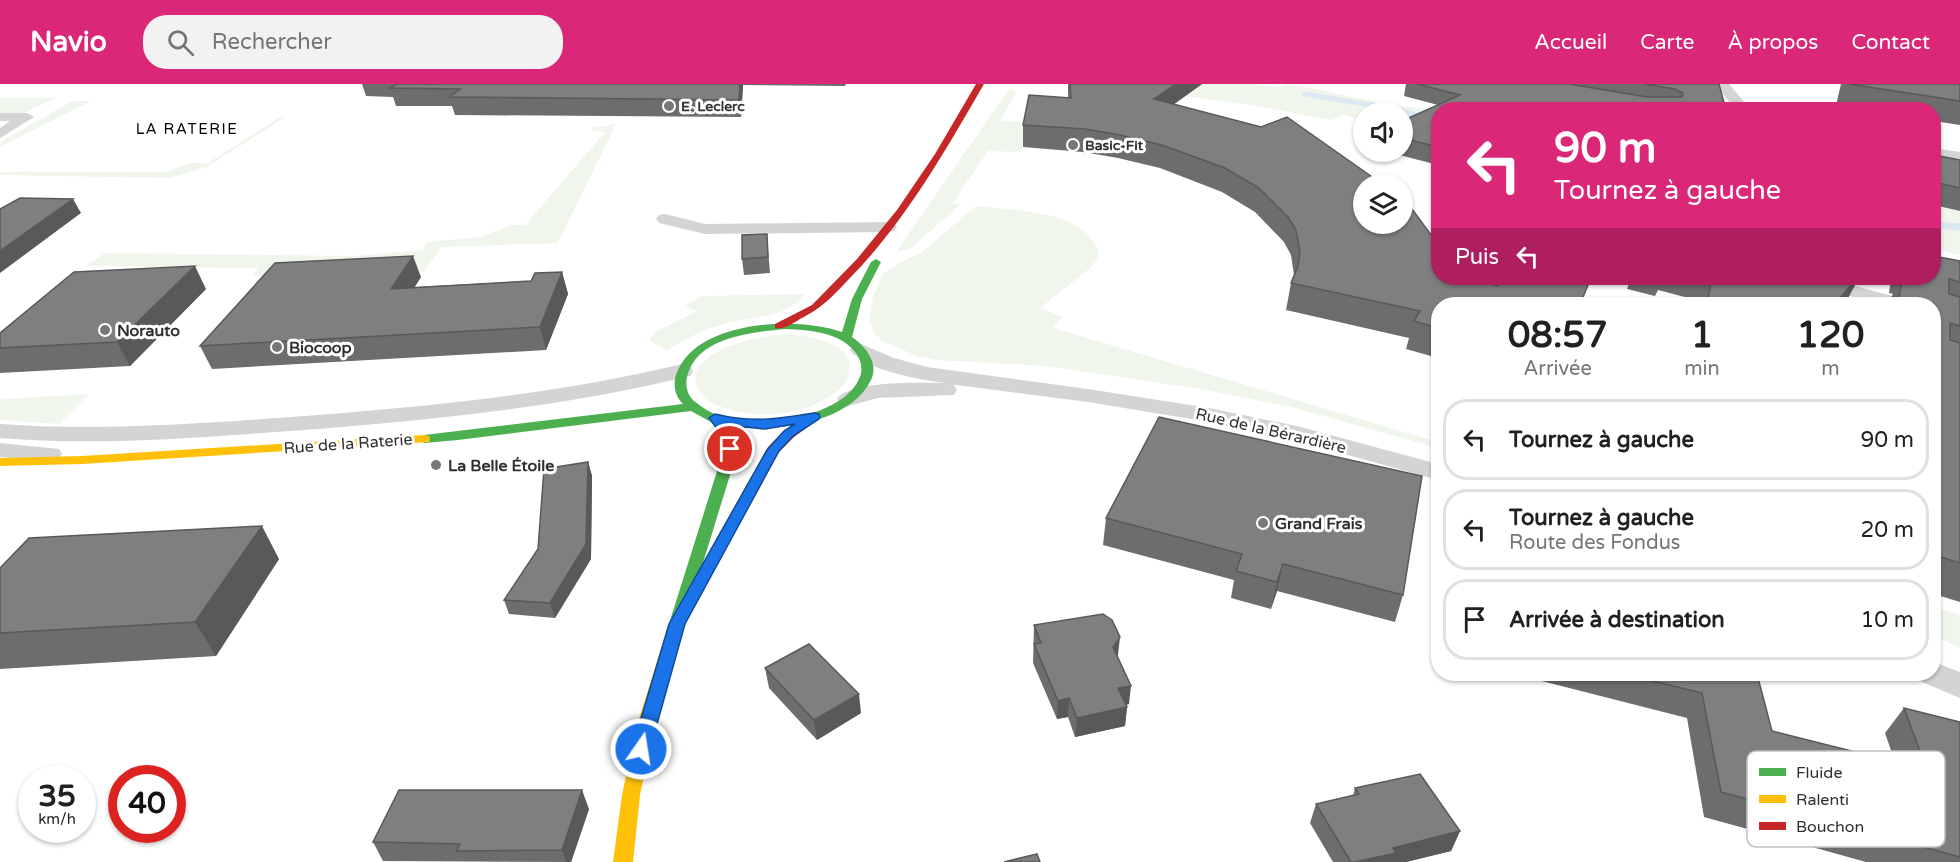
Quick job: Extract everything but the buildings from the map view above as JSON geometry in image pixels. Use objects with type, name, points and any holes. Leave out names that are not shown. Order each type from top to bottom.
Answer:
[{"type":"street","points":[[677,624],[773,450],[789,434],[814,417],[849,399],[863,386],[868,374],[868,363],[854,344],[851,311],[858,293],[901,212],[939,154],[980,84]]},
{"type":"street","points":[[1722,84],[1737,102]]},
{"type":"street","points":[[0,117],[27,117],[0,134]]},
{"type":"street","points":[[1941,154],[1960,158]]},
{"type":"street","points":[[777,326],[816,307],[828,297],[901,212]]},
{"type":"street","points":[[665,219],[705,229],[888,227]]},
{"type":"street","points":[[1821,285],[1852,297]]},
{"type":"street","points":[[814,417],[765,425],[715,418],[693,407],[681,390],[682,371],[694,356],[717,341],[749,330],[777,326],[809,327],[854,344]]},
{"type":"street","name":"Rue de la Bérardière","points":[[854,344],[886,363],[926,374],[1102,397],[1251,423],[1431,470]]},
{"type":"street","name":"Rue de la Raterie","points":[[0,431],[121,433],[229,428],[446,412],[581,394],[682,371]]},
{"type":"street","name":"Rue de la Bérardière","points":[[849,399],[875,391],[921,389],[1102,397]]},
{"type":"street","name":"Rue de la Raterie","points":[[0,462],[82,460],[447,437],[513,430],[638,411],[693,407]]},
{"type":"street","points":[[623,862],[632,795],[645,728],[730,449],[727,434],[715,418]]},
{"type":"street","points":[[0,450],[51,454]]},
{"type":"street","points":[[1941,678],[1960,686]]},
{"type":"shaded area","points":[[1091,84],[1254,84],[1278,87],[1290,84],[1378,102],[1353,102],[1353,117],[1344,115],[1331,120],[1252,105]]},
{"type":"shaded area","points":[[1009,89],[1017,91],[1000,121],[1027,122],[1021,152],[988,151],[952,204],[960,205],[911,248],[896,252]]},
{"type":"shaded area","points":[[0,98],[56,98],[15,117],[0,117]]},
{"type":"shaded area","points":[[72,101],[91,101],[0,147],[2,141]]},
{"type":"shaded area","points":[[1413,107],[1431,110],[1431,114],[1413,123]]},
{"type":"shaded area","points":[[280,117],[284,118],[207,167],[170,178],[0,175],[0,172],[166,172],[189,163],[208,163]]},
{"type":"shaded area","points":[[616,124],[558,243],[441,247],[424,272],[366,273],[363,270],[252,276],[259,268],[86,266],[105,253],[354,256],[423,250],[427,242],[482,237],[510,225],[525,225],[605,132],[592,131],[592,128]]},
{"type":"shaded area","points":[[976,206],[1019,210],[1066,220],[1088,235],[1099,250],[1096,261],[1089,269],[1040,308],[1063,317],[1053,328],[1431,440],[1431,446],[1291,407],[1206,390],[1047,366],[937,360],[917,356],[882,341],[874,332],[869,321],[873,296],[883,274],[922,252]]},
{"type":"shaded area","points":[[1941,207],[1960,211],[1960,255],[1941,251]]},
{"type":"shaded area","points":[[805,294],[797,302],[779,312],[711,328],[667,351],[649,340],[655,332],[697,311],[685,306],[702,296]]},
{"type":"shaded area","points":[[787,334],[818,339],[846,354],[849,373],[841,387],[814,405],[773,414],[745,413],[727,409],[712,403],[701,394],[695,375],[701,364],[712,355],[744,342]]},
{"type":"shaded area","points":[[89,394],[59,424],[0,420],[0,399]]},
{"type":"shaded area","points":[[1941,609],[1960,615],[1960,648],[1941,639]]},
{"type":"waterway","points":[[1305,94],[1394,109],[1431,118]]},
{"type":"waterway","points":[[1941,226],[1960,227]]},
{"type":"traffic: fast","points":[[846,339],[857,299],[876,262]]},
{"type":"traffic: fast","points":[[785,326],[826,330],[839,335],[859,348],[868,366],[867,376],[851,398],[815,416],[766,425],[719,420],[699,412],[685,399],[680,386],[682,373],[688,361],[698,351],[726,337],[758,329],[785,326]]},
{"type":"traffic: fast","points":[[424,439],[693,407]]},
{"type":"traffic: fast","points":[[676,627],[731,449],[727,434],[715,418]]},
{"type":"traffic: slow","points":[[0,462],[82,460],[424,439]]},
{"type":"traffic: slow","points":[[623,862],[631,795],[645,728],[676,627]]},
{"type":"traffic: jam","points":[[779,326],[816,307],[861,261],[901,212],[939,154],[980,84]]},
{"type":"traffic: jam","points":[[710,565],[773,450],[789,434],[810,419]]},
{"type":"place","name":"E. Leclerc","points":[[669,106]]},
{"type":"place","name":"Basic-Fit","points":[[1073,145]]},
{"type":"place","name":"Norauto","points":[[105,330]]},
{"type":"place","name":"Biocoop","points":[[277,347]]},
{"type":"place","name":"La Belle Étoile","points":[[436,465]]},
{"type":"place","name":"Grand Frais","points":[[1263,523]]},
{"type":"district","name":"LA RATERIE","points":[[187,129]]},
{"type":"route","points":[[641,749],[645,728],[677,624],[773,450],[789,434],[814,417],[765,425],[715,418],[727,434],[730,449]]}]
